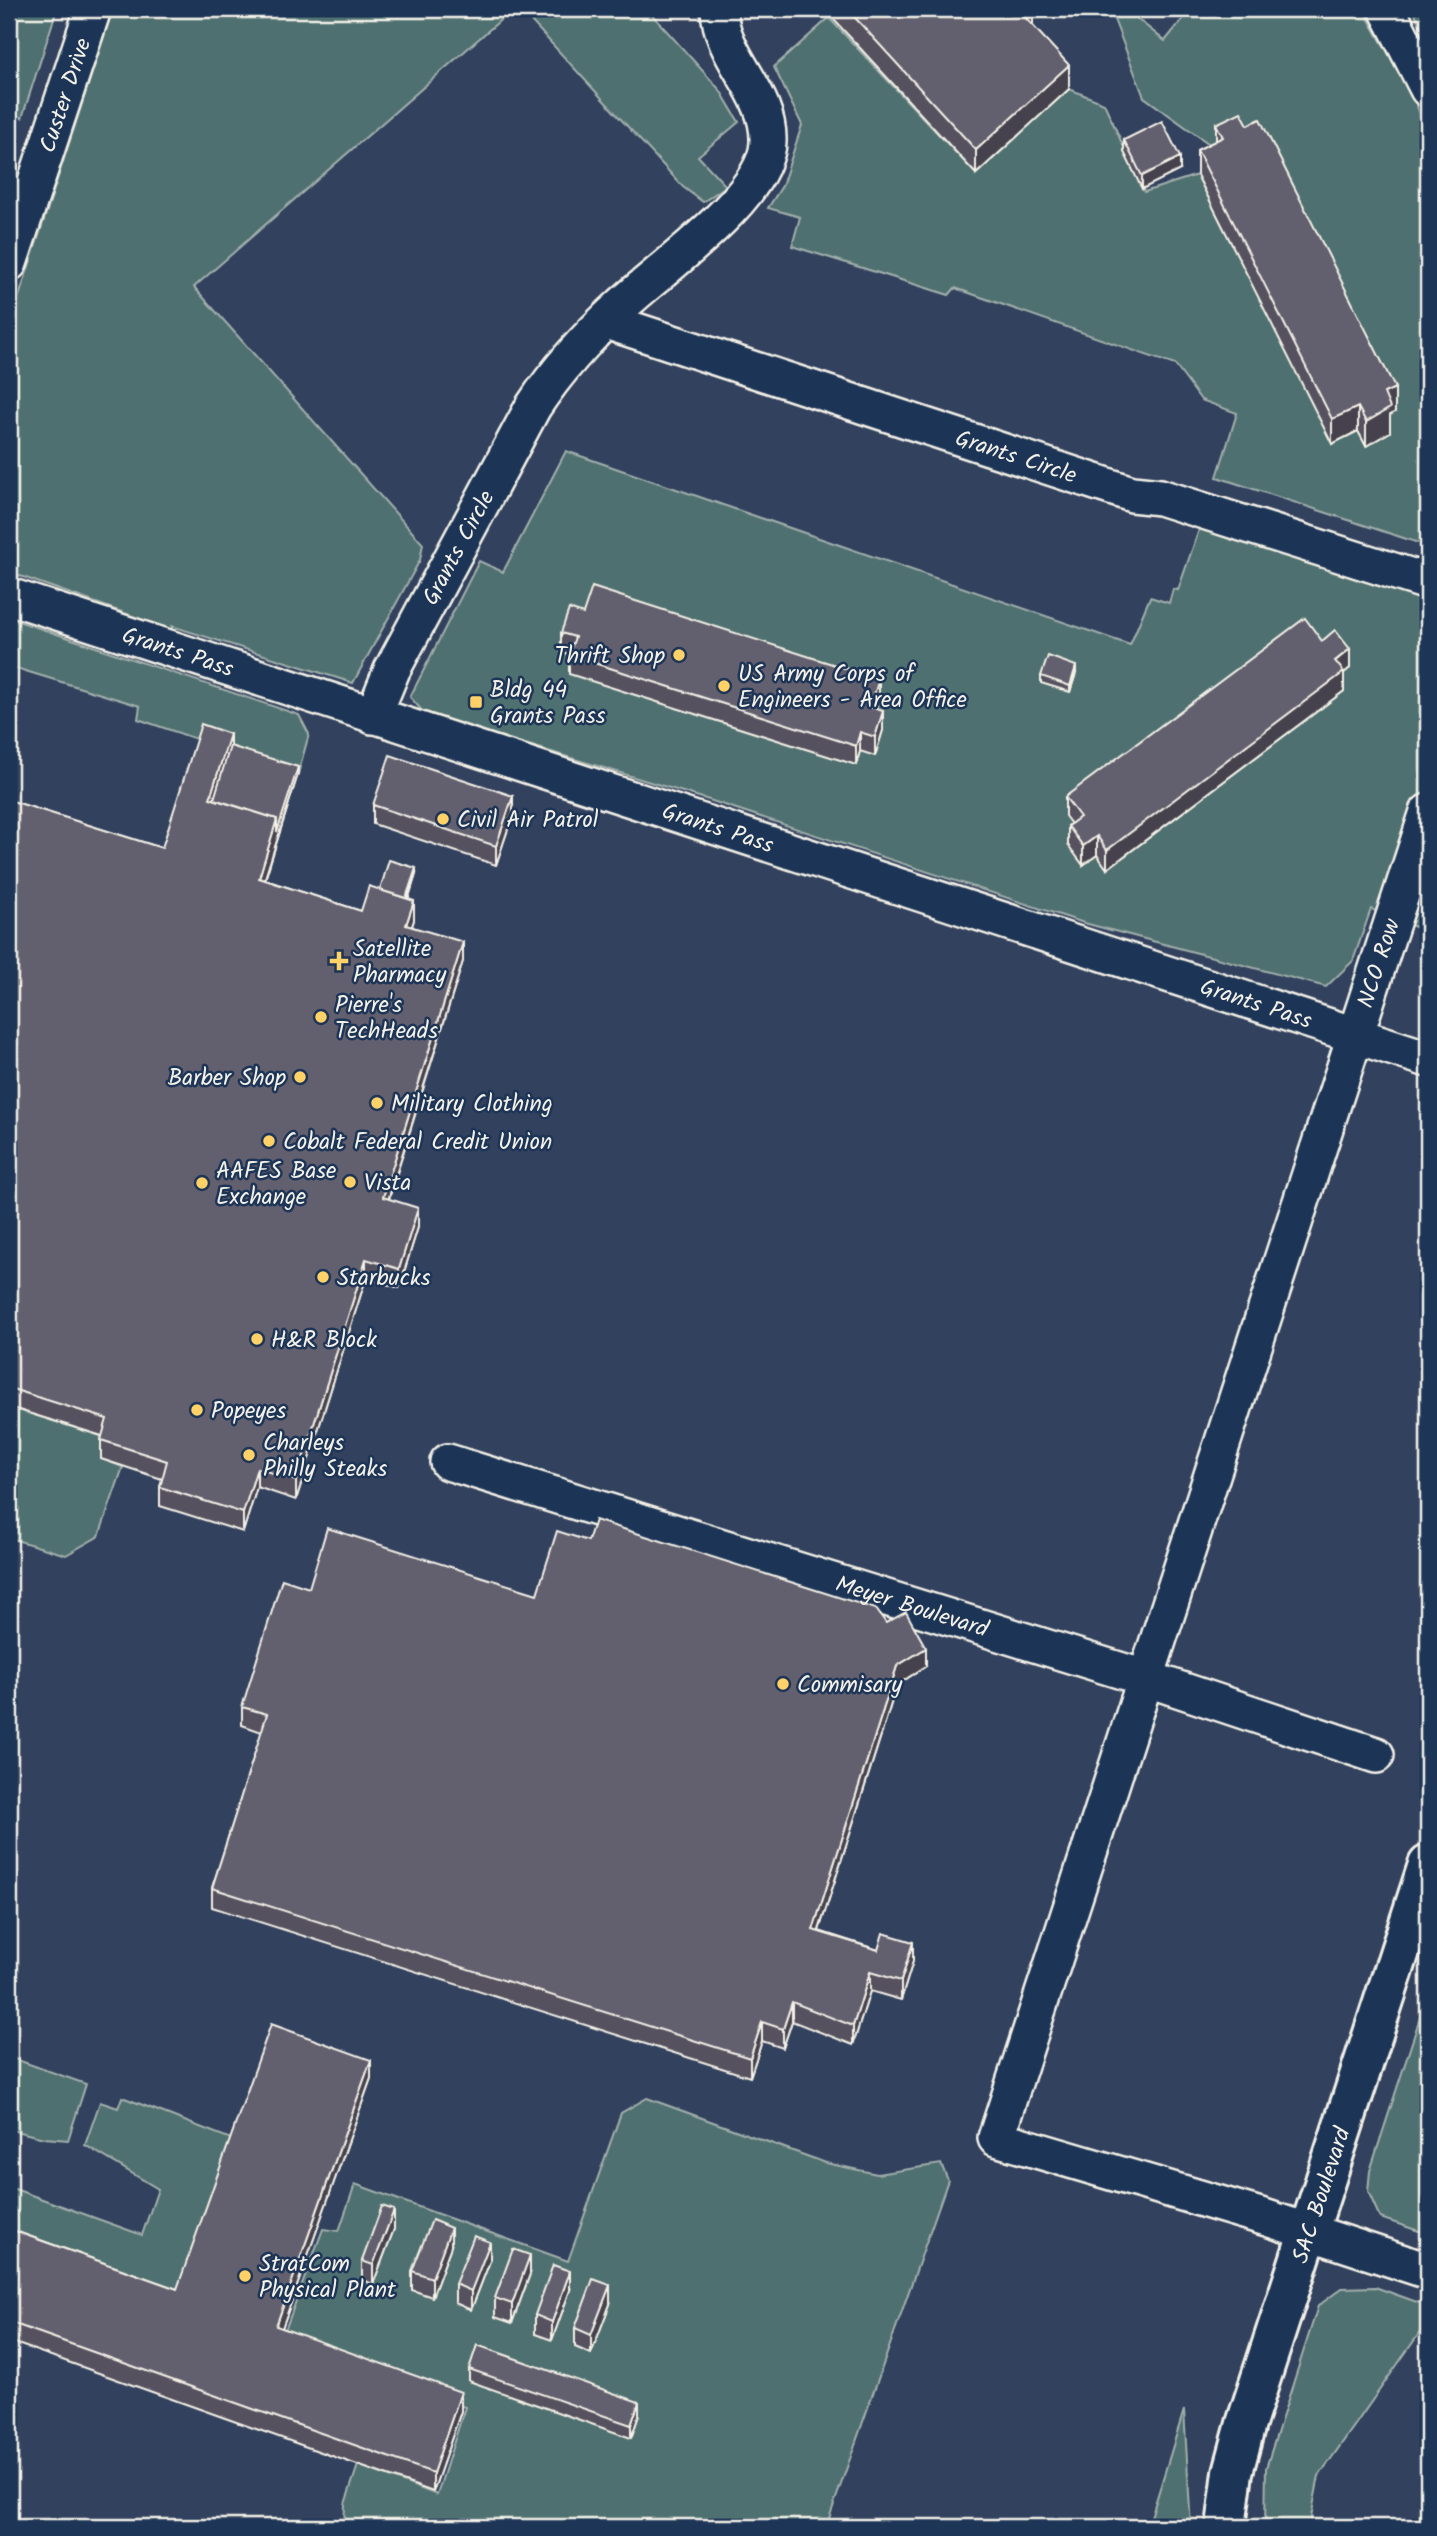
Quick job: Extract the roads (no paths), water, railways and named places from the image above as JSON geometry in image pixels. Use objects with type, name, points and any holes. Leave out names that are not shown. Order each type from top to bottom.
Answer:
[{"type":"street","name":"Custer Drive","points":[[9,262],[93,9]]},
{"type":"street","name":"Grants Circle","points":[[373,716],[392,670],[533,407],[556,373],[606,321],[737,202],[762,167],[768,146],[768,127],[761,106],[723,37],[719,9]]},
{"type":"street","points":[[1387,9],[1428,89]]},
{"type":"street","name":"Grants Circle","points":[[606,321],[1132,494],[1160,497],[1428,582]]},
{"type":"street","name":"Grants Pass","points":[[9,596],[1428,1059]]},
{"type":"street","name":"NCO Row","points":[[1307,2231],[996,2138],[1428,812]]},
{"type":"street","name":"Meyer Boulevard","points":[[448,1462],[1147,1679],[1377,1755]]},
{"type":"street","name":"SAC Boulevard","points":[[1226,2527],[1233,2472],[1246,2424],[1428,1865]]},
{"type":"street","points":[[1307,2231],[1428,2271]]},
{"type":"place","name":"Thrift Shop","points":[[679,655]]},
{"type":"place","name":"US Army Corps of Engineers - Area Office","points":[[724,686]]},
{"type":"place","name":"Bldg 44 Grants Pass","points":[[476,702]]},
{"type":"place","name":"Civil Air Patrol","points":[[443,819]]},
{"type":"place","name":"Satellite Pharmacy","points":[[339,961]]},
{"type":"place","name":"Pierre's TechHeads","points":[[321,1017]]},
{"type":"place","name":"Barber Shop","points":[[300,1077]]},
{"type":"place","name":"Military Clothing","points":[[377,1103]]},
{"type":"place","name":"Cobalt Federal Credit Union","points":[[269,1141]]},
{"type":"place","name":"Vista","points":[[350,1182]]},
{"type":"place","name":"AAFES Base Exchange","points":[[202,1183]]},
{"type":"place","name":"Starbucks","points":[[323,1277]]},
{"type":"place","name":"H&R Block","points":[[257,1339]]},
{"type":"place","name":"Popeyes","points":[[197,1410]]},
{"type":"place","name":"Charleys Philly Steaks","points":[[249,1455]]},
{"type":"place","name":"Commisary","points":[[783,1684]]},
{"type":"place","name":"StratCom Physical Plant","points":[[245,2276]]}]
